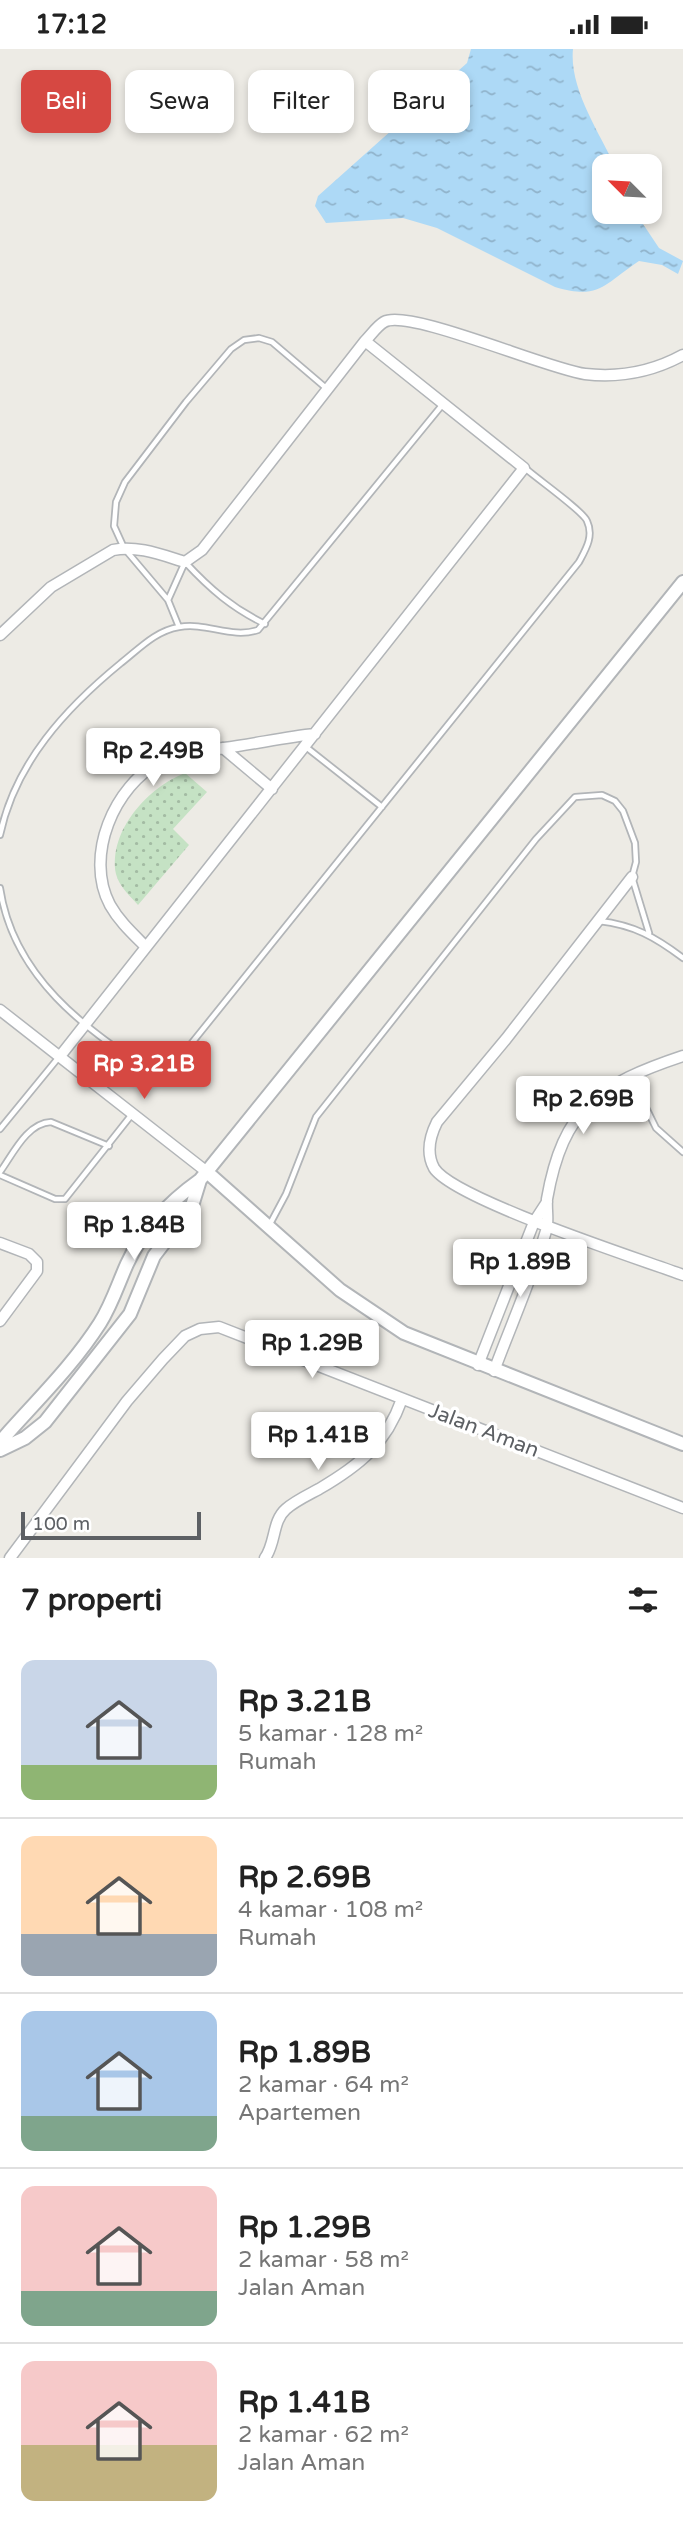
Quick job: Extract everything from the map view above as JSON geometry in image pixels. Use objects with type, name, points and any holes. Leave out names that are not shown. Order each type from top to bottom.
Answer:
[{"type":"street","points":[[0,635],[51,587],[96,558],[124,548],[185,562],[202,550],[326,389],[385,321],[399,319],[428,324],[547,365],[605,375],[648,370],[683,355]]},
{"type":"street","points":[[61,1055],[524,468],[365,341]]},
{"type":"street","points":[[0,1442],[81,1350],[110,1307],[144,1235],[178,1196],[204,1176],[683,582]]},
{"type":"street","points":[[145,946],[125,926],[110,904],[102,879],[102,844],[111,815],[133,784],[161,761],[192,751],[315,734]]},
{"type":"street","points":[[223,748],[272,789]]},
{"type":"street","points":[[632,877],[491,1058],[437,1122],[431,1135],[430,1152],[435,1168],[450,1183],[547,1228],[683,1275]]},
{"type":"street","points":[[0,1010],[133,1113],[340,1290],[386,1322],[430,1346],[683,1444]]},
{"type":"street","points":[[478,1365],[534,1221],[547,1201],[572,1122],[587,1103],[631,1077],[683,1056]]},
{"type":"street","points":[[0,1450],[25,1438],[45,1422],[130,1314],[154,1256],[192,1206],[204,1176]]},
{"type":"street","points":[[494,1371],[547,1228],[547,1201]]},
{"type":"street","points":[[0,1243],[29,1254],[37,1262],[37,1271],[32,1281],[0,1321]]},
{"type":"street","name":"Jalan Aman","points":[[9,1558],[127,1401],[186,1336],[200,1329],[219,1327],[683,1508]]},
{"type":"street","points":[[265,1558],[275,1540],[276,1528],[284,1510],[368,1455],[388,1431],[402,1399]]},
{"type":"lane","points":[[179,627],[168,600],[124,548],[114,526],[117,502],[125,482],[186,402],[231,349],[244,340],[259,338],[272,342],[326,389]]},
{"type":"lane","points":[[0,835],[31,757],[78,700],[148,640],[179,627],[247,634],[265,624],[443,404]]},
{"type":"lane","points":[[0,888],[1,906],[13,935],[31,969],[51,995],[84,1023],[155,1074],[170,1070],[579,562],[588,547],[590,534],[587,519],[524,468]]},
{"type":"lane","points":[[168,600],[185,562],[212,593],[238,611],[265,624]]},
{"type":"lane","points":[[305,747],[382,807]]},
{"type":"lane","points":[[268,1227],[286,1194],[316,1117],[537,839],[575,797],[602,795],[615,801],[623,811],[635,843],[636,862],[632,877],[649,933]]},
{"type":"lane","points":[[597,921],[624,923],[649,933],[683,958]]},
{"type":"lane","points":[[0,1129],[61,1055]]},
{"type":"lane","points":[[631,1077],[656,1128],[683,1152]]},
{"type":"lane","points":[[109,1146],[51,1122],[41,1123],[33,1127],[0,1173],[55,1199],[65,1199],[109,1146],[133,1113]]},
{"type":"green space","points":[[185,773],[207,792],[173,829],[189,845],[138,905],[117,878],[115,858],[118,842],[134,812],[145,800]]},
{"type":"water","points":[[471,49],[573,49],[573,64],[580,94],[609,154],[592,154],[592,224],[643,224],[659,248],[683,261],[678,274],[662,265],[639,261],[600,288],[582,292],[570,291],[555,287],[437,228],[403,218],[326,223],[315,206],[318,196],[389,133],[470,133],[470,70],[459,70],[467,63]]}]
